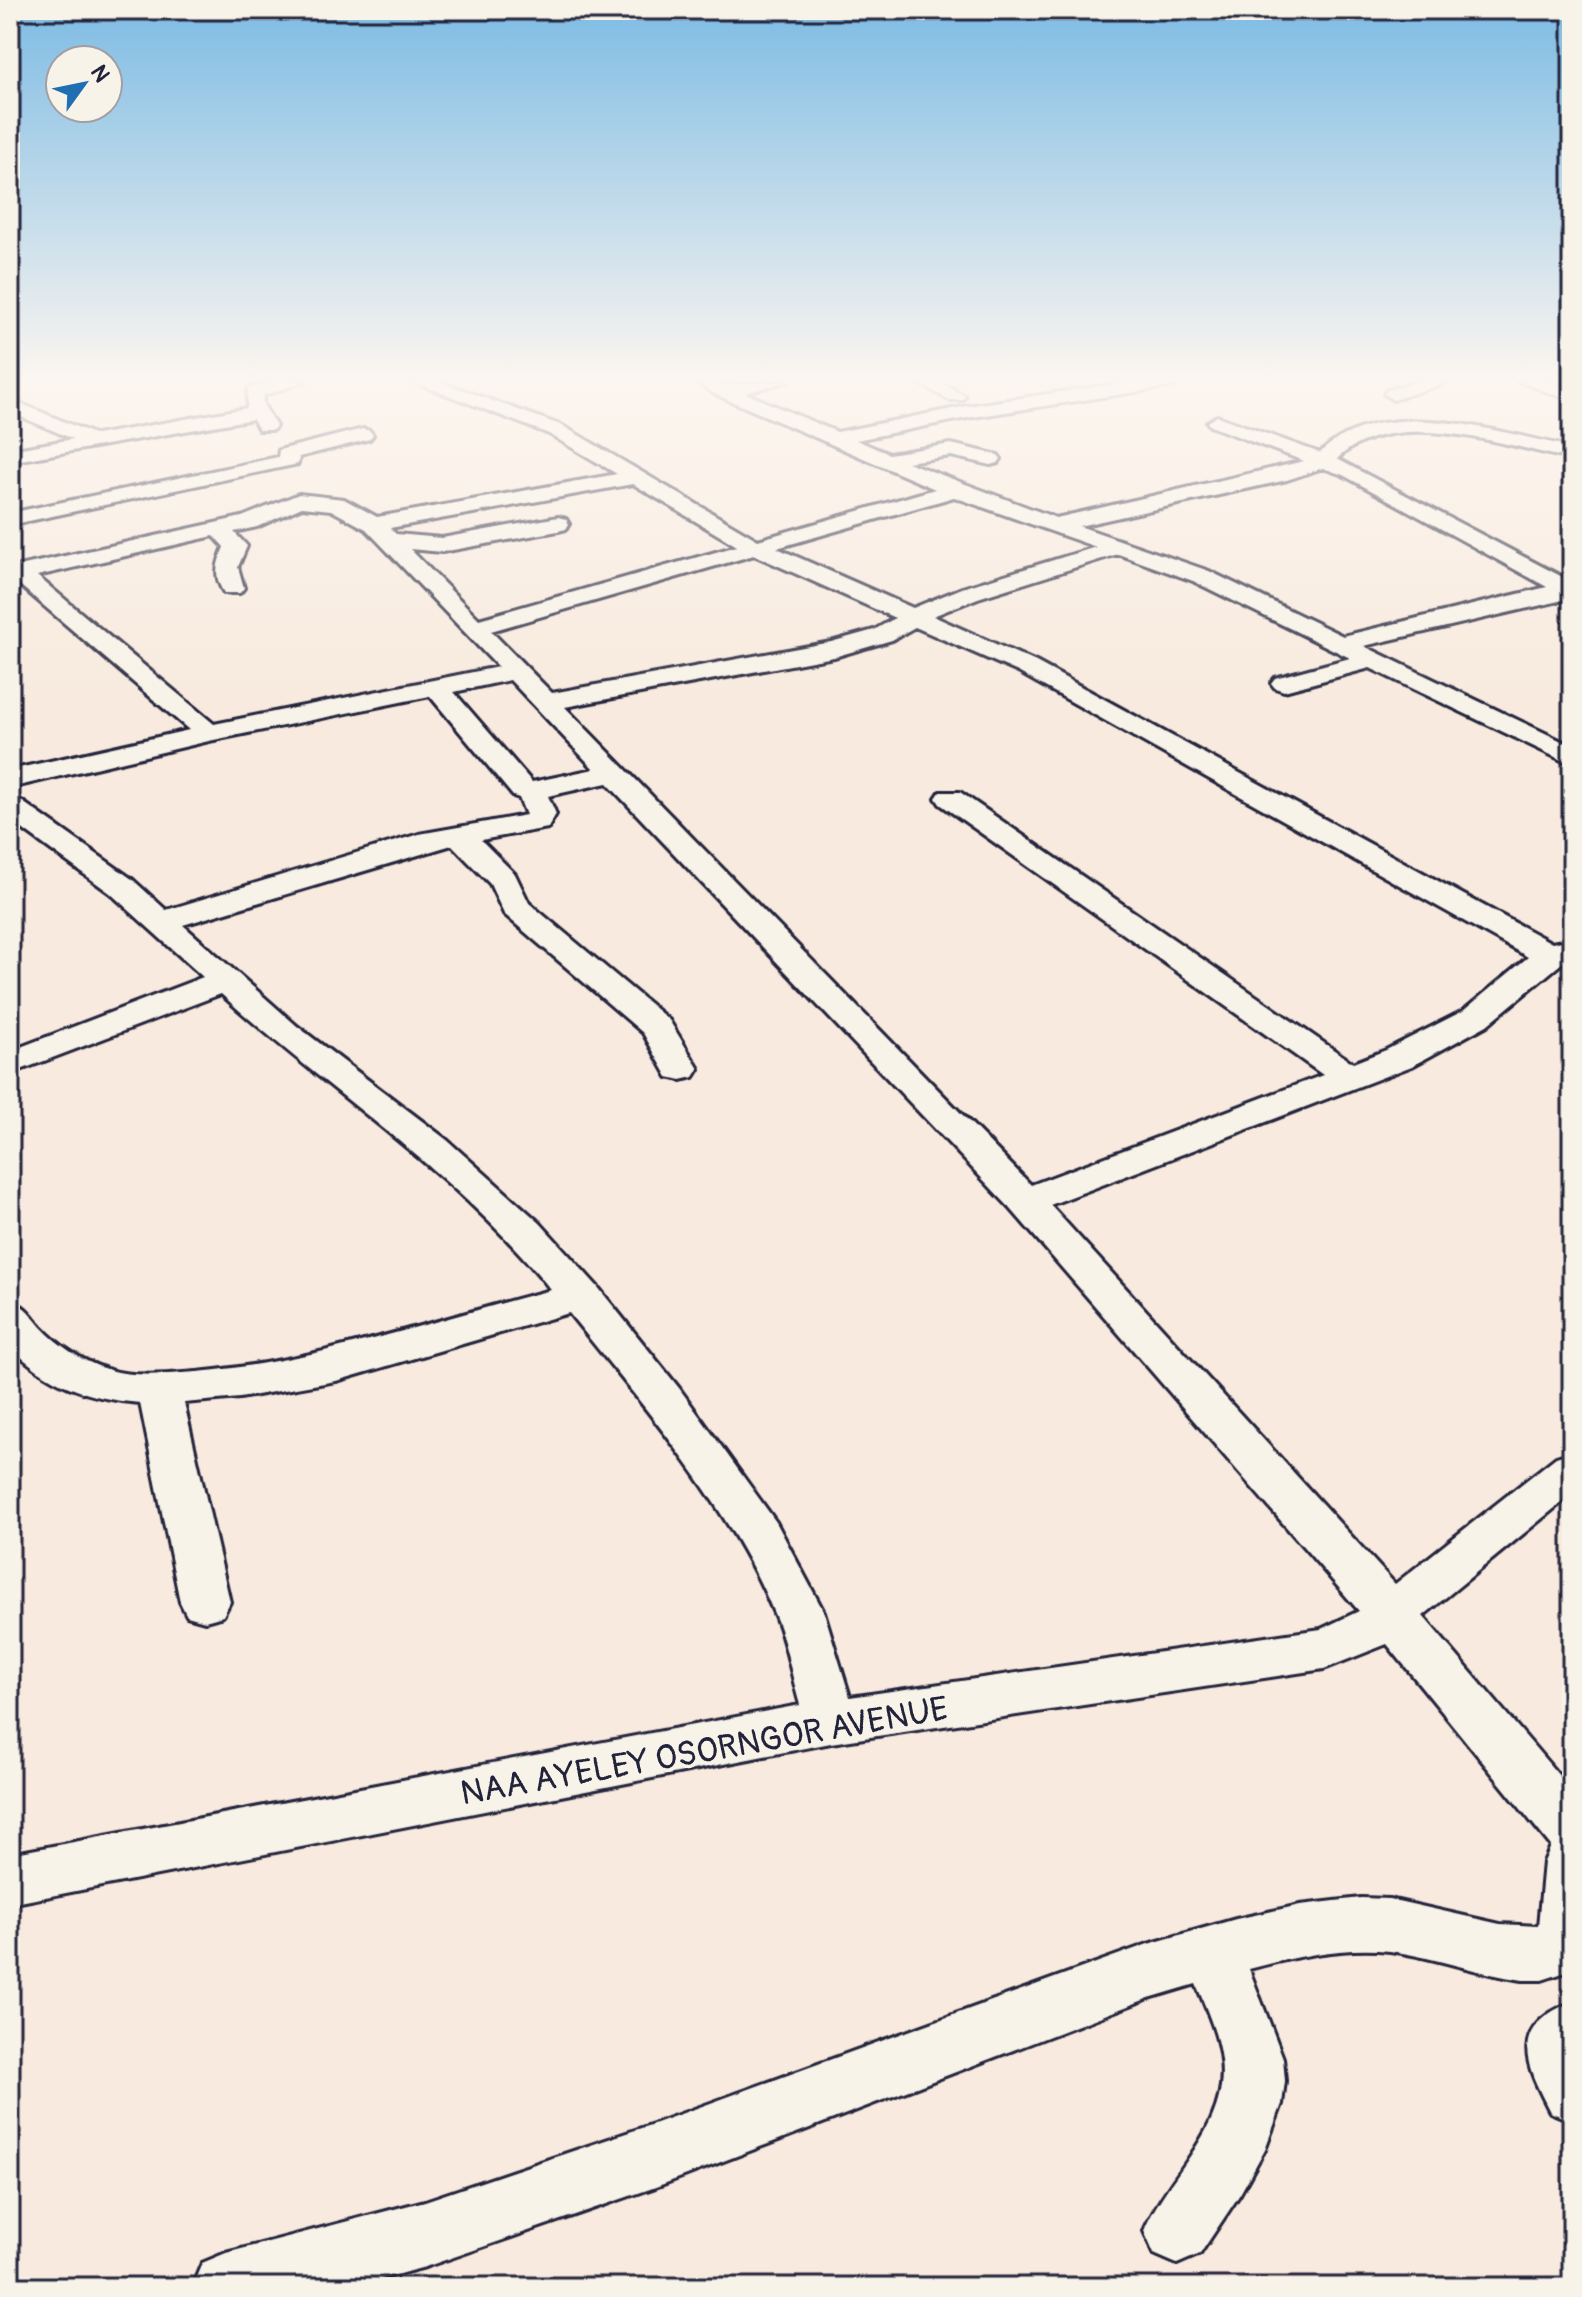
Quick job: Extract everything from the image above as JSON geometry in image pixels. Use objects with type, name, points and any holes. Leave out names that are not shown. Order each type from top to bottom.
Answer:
[{"type":"street","points":[[10,519],[148,488]]},
{"type":"street","points":[[299,500],[300,488]]},
{"type":"street","points":[[382,532],[585,488]]},
{"type":"street","points":[[656,488],[755,547],[1027,667],[1561,951],[1475,1018],[1399,1058],[1025,1201]]},
{"type":"street","points":[[951,488],[1201,576],[1572,757]]},
{"type":"street","points":[[1058,524],[1222,488]]},
{"type":"street","points":[[1382,488],[1570,590]]},
{"type":"street","points":[[475,628],[955,490]]},
{"type":"street","points":[[22,578],[129,560],[226,536],[299,500],[336,504],[382,532],[1025,1201],[1392,1614],[1572,1831]]},
{"type":"street","points":[[382,532],[442,545],[558,524]]},
{"type":"street","points":[[226,536],[236,546],[227,567],[232,588]]},
{"type":"street","points":[[548,702],[834,649],[883,635],[918,618],[930,608],[970,593],[1122,546]]},
{"type":"street","points":[[22,578],[209,733]]},
{"type":"street","points":[[1340,644],[1570,590]]},
{"type":"street","points":[[1284,683],[1372,660]]},
{"type":"street","points":[[10,779],[209,733],[518,671]]},
{"type":"street","points":[[436,687],[516,786],[531,791],[616,773]]},
{"type":"street","points":[[162,921],[458,834],[538,822],[541,814],[531,791]]},
{"type":"street","points":[[950,798],[1350,1077]]},
{"type":"street","points":[[10,807],[121,886],[285,1033],[434,1148],[526,1232],[582,1296],[672,1411],[759,1535],[799,1612],[831,1721]]},
{"type":"street","points":[[458,834],[504,881],[515,907],[525,917],[605,980],[657,1027],[681,1069]]},
{"type":"street","points":[[10,1063],[226,980]]},
{"type":"street","points":[[16,1333],[65,1369],[103,1385],[159,1390],[240,1383],[336,1366],[485,1321],[582,1296]]},
{"type":"street","points":[[159,1390],[205,1602]]},
{"type":"street","name":"NAA AYELEY OSORNGOR AVENUE","points":[[10,1879],[831,1721],[1324,1649],[1362,1635],[1392,1614],[1572,1469]]},
{"type":"street","points":[[226,2287],[425,2234],[653,2156],[1148,1971],[1213,1953],[1323,1927],[1360,1924],[1389,1925],[1485,1947],[1545,1955],[1560,1948],[1566,1937],[1572,1862]]},
{"type":"street","points":[[1177,2231],[1239,2133],[1252,2098],[1253,2060],[1213,1953]]},
{"type":"street","points":[[1572,2031],[1557,2047],[1557,2062],[1572,2091]]}]
